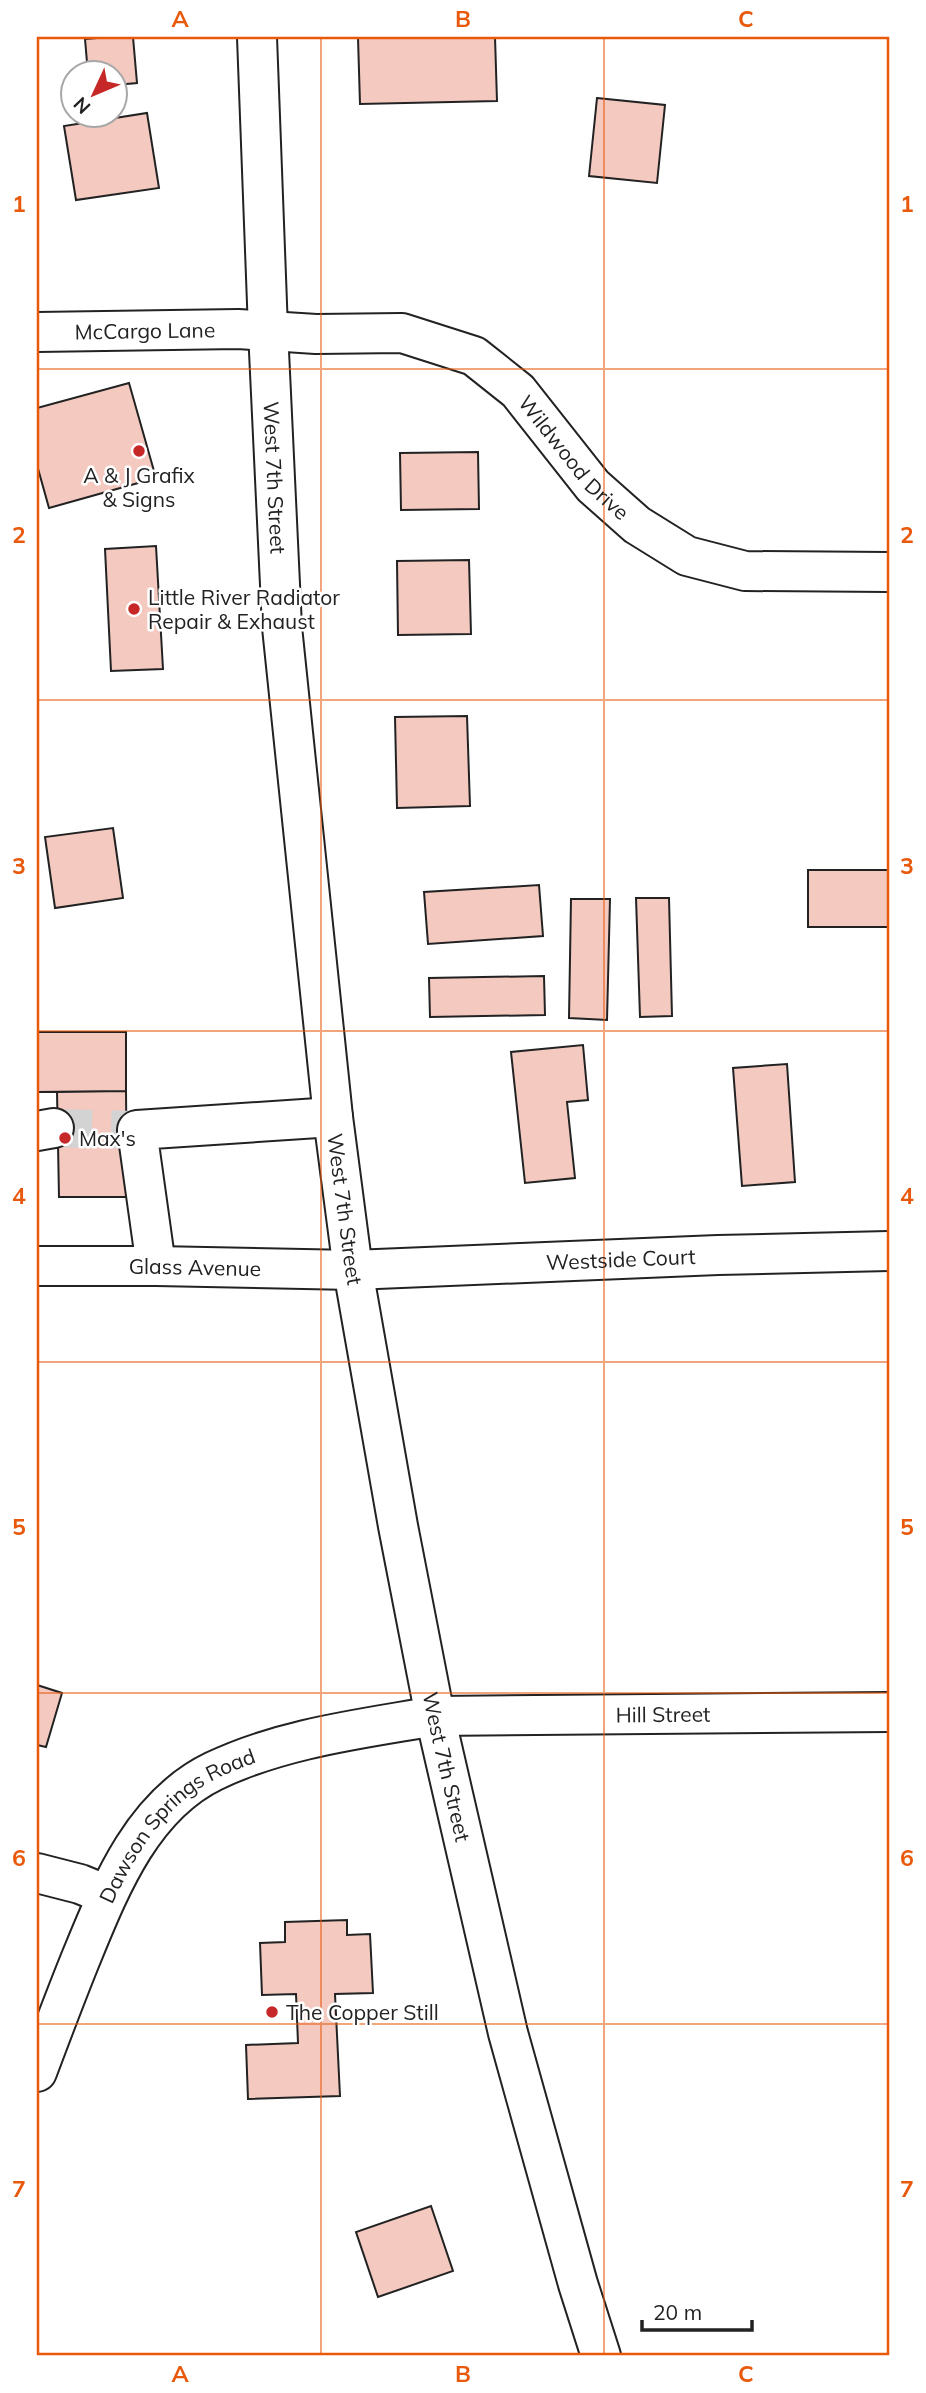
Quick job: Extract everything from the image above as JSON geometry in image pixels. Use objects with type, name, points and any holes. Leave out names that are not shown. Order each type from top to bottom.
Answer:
[{"type":"main road","name":"West 7th Street","points":[[257,37],[260,330],[282,627],[333,1117],[352,1270],[435,1716],[509,2033],[578,2284],[601,2356]]},
{"type":"main road","name":"McCargo Lane","points":[[37,332],[260,330]]},
{"type":"main road","name":"Wildwood Drive","points":[[260,330],[316,334],[402,333],[474,356],[519,391],[593,486],[637,525],[687,556],[745,571],[889,572]]},
{"type":"main road","points":[[156,1266],[137,1130],[333,1117]]},
{"type":"main road","name":"Westside Court","points":[[352,1270],[889,1251]]},
{"type":"main road","name":"Glass Avenue","points":[[37,1266],[352,1270]]},
{"type":"main road","name":"Hill Street","points":[[435,1716],[889,1712]]},
{"type":"main road","name":"Dawson Springs Road","points":[[37,2072],[107,1895],[136,1843],[161,1810],[212,1772],[257,1754],[336,1733],[435,1716]]},
{"type":"main road","points":[[37,1873],[80,1884],[107,1895]]},
{"type":"building","points":[[133,37],[137,83],[130,84],[130,60],[87,60],[85,39]]},
{"type":"building","points":[[495,37],[497,101],[360,104],[358,38]]},
{"type":"building","points":[[597,98],[665,105],[657,183],[589,176]]},
{"type":"building","points":[[147,113],[159,188],[76,200],[65,130],[130,130],[130,116]]},
{"type":"building","points":[[129,383],[156,478],[49,508],[37,465],[37,408]]},
{"type":"building","points":[[478,452],[479,509],[401,510],[400,453]]},
{"type":"building","name":"Little River Radiator Repair & Exhaust","points":[[156,546],[163,669],[111,671],[105,549]]},
{"type":"building","points":[[469,560],[471,634],[398,635],[397,561]]},
{"type":"building","points":[[467,716],[470,806],[397,808],[395,717]]},
{"type":"building","points":[[113,828],[123,898],[55,908],[45,837]]},
{"type":"building","points":[[808,870],[889,870],[889,927],[808,927]]},
{"type":"building","points":[[539,885],[543,936],[428,944],[424,892]]},
{"type":"building","points":[[636,898],[669,898],[672,1016],[640,1017]]},
{"type":"building","points":[[571,899],[610,899],[607,1020],[569,1018]]},
{"type":"building","points":[[544,976],[545,1015],[430,1017],[429,978]]},
{"type":"building","points":[[37,1032],[126,1032],[126,1091],[37,1092]]},
{"type":"building","points":[[583,1045],[588,1100],[567,1102],[575,1178],[525,1183],[511,1052]]},
{"type":"building","points":[[787,1064],[795,1182],[742,1186],[733,1068]]},
{"type":"building","points":[[126,1091],[127,1197],[59,1197],[57,1092]]},
{"type":"building","points":[[37,1685],[62,1693],[46,1747],[37,1745]]},
{"type":"building","points":[[347,1920],[347,1935],[370,1934],[373,1993],[335,1994],[340,2096],[248,2099],[246,2045],[298,2043],[296,1994],[262,1995],[260,1943],[285,1942],[285,1922]]},
{"type":"building","points":[[431,2206],[453,2271],[378,2297],[356,2232]]},
{"type":"tunnel","points":[[54,1128],[137,1130]]},
{"type":"place","name":"A & J Grafix & Signs","points":[[139,451]]},
{"type":"place","name":"Little River Radiator Repair & Exhaust","points":[[134,609]]},
{"type":"place","name":"Max's","points":[[65,1138]]},
{"type":"place","name":"The Copper Still","points":[[272,2012]]}]
